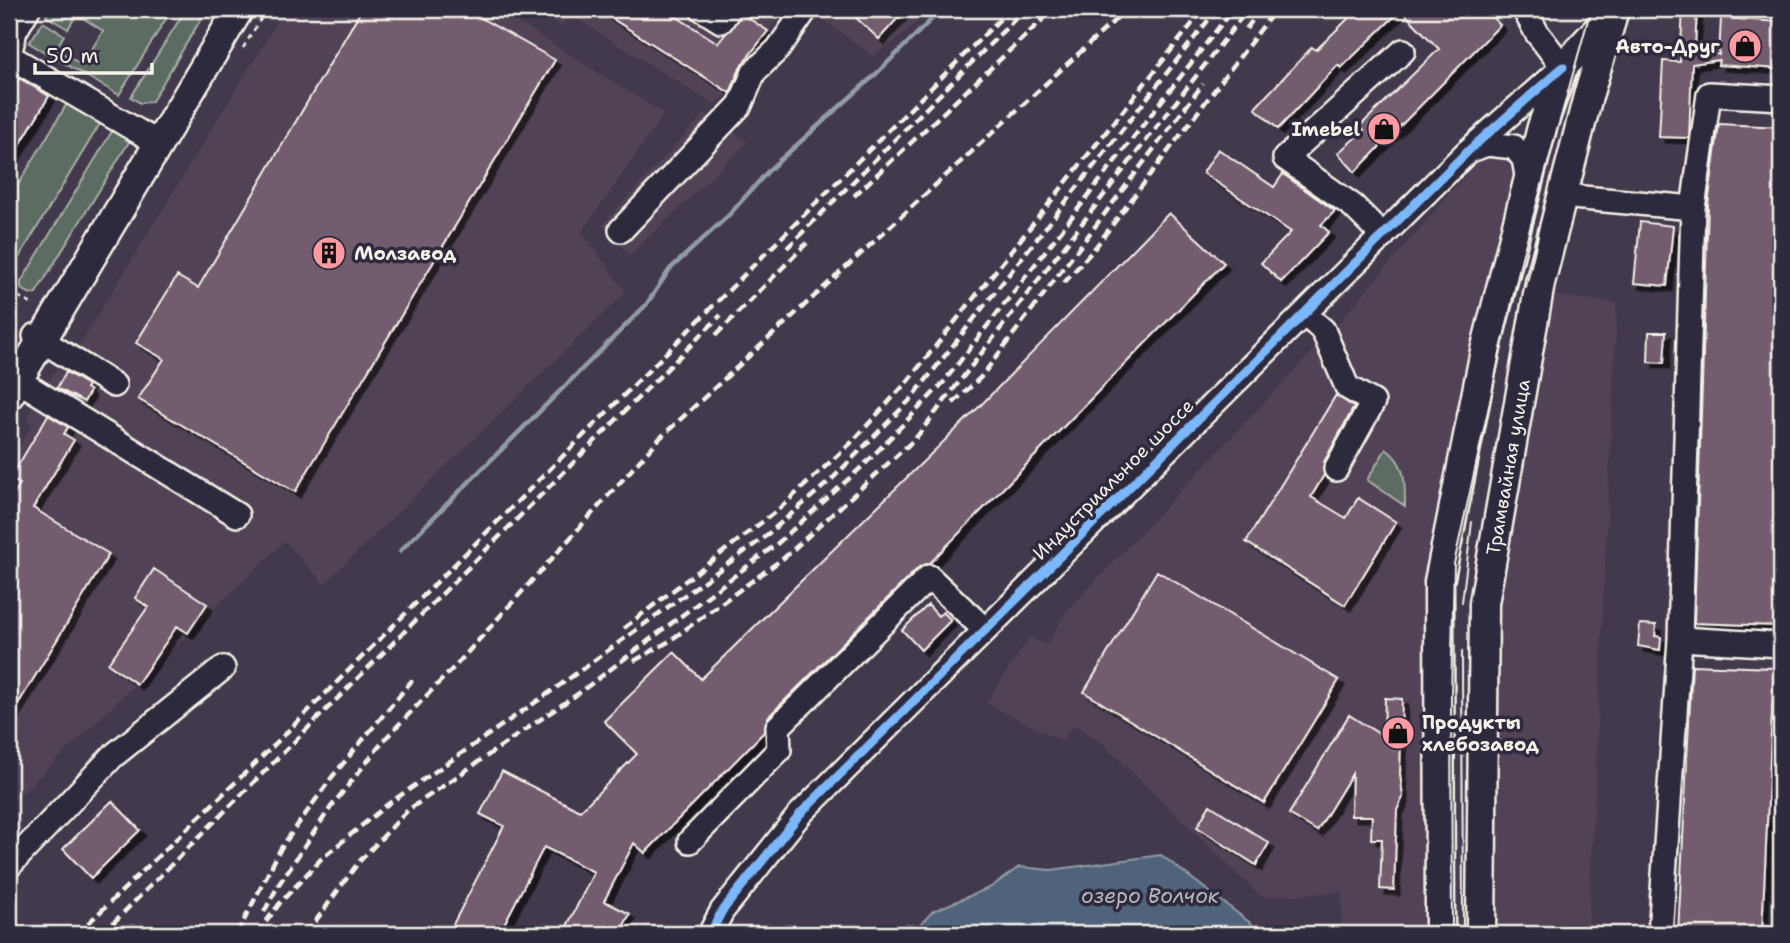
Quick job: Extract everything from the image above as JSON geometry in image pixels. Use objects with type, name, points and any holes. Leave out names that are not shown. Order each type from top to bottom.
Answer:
[{"type":"main road","points":[[12,383],[239,9]]},
{"type":"main road","name":"Индустриальное шоссе","points":[[1563,67],[1615,11]]},
{"type":"main road","name":"Трамвайная улица","points":[[1481,934],[1484,603],[1539,283],[1561,196],[1615,11]]},
{"type":"main road","points":[[1440,934],[1438,582],[1485,351],[1542,127],[1563,67]]},
{"type":"street","points":[[28,9],[15,32],[9,55],[158,143]]},
{"type":"street","points":[[702,9],[721,21],[729,9]]},
{"type":"street","points":[[621,230],[740,105],[754,72],[778,49],[806,9]]},
{"type":"street","points":[[1524,9],[1537,33],[1563,67]]},
{"type":"street","points":[[1383,236],[1353,206],[1285,158],[1403,51]]},
{"type":"street","name":"Индустриальное шоссе","points":[[710,934],[722,911],[800,814],[1468,152],[1563,67]]},
{"type":"street","points":[[1660,934],[1680,639],[1693,208],[1709,94],[1781,98]]},
{"type":"street","points":[[1468,152],[1487,144],[1514,147],[1524,159],[1528,181]]},
{"type":"street","points":[[1561,196],[1693,208]]},
{"type":"street","points":[[1304,314],[1323,330],[1347,387],[1373,402],[1336,469]]},
{"type":"street","points":[[39,338],[114,385]]},
{"type":"street","points":[[12,383],[237,515]]},
{"type":"street","points":[[690,841],[779,750],[778,727],[929,577],[985,631]]},
{"type":"street","points":[[1680,639],[1781,645]]},
{"type":"street","points":[[9,866],[113,757],[223,668]]},
{"type":"path","points":[[9,291],[33,305]]},
{"type":"shaded area","points":[[285,9],[497,9],[664,114],[582,232],[626,292],[324,584],[285,541],[20,795],[9,811],[9,463],[33,424],[26,419],[65,355],[71,359]]},
{"type":"shaded area","points":[[533,9],[783,9],[730,93],[713,104],[569,14],[561,26]]},
{"type":"shaded area","points":[[817,9],[930,9],[899,38],[873,56],[814,13]]},
{"type":"shaded area","points":[[705,113],[748,142],[630,255],[602,225]]},
{"type":"shaded area","points":[[1500,153],[1510,160],[1512,180],[1433,525],[1424,592],[1424,934],[1341,934],[1342,892],[1261,897],[1101,742],[1073,725],[1062,741],[986,703],[1030,637],[1046,645],[1067,611],[1329,334],[1478,161]]},
{"type":"shaded area","points":[[1553,295],[1617,303],[1588,934],[1488,934],[1486,690],[1524,409]]},
{"type":"green space","points":[[50,9],[172,9],[119,95],[29,43],[43,22],[64,35],[56,49],[82,65],[103,31],[77,14],[68,29],[46,16]]},
{"type":"green space","points":[[186,9],[207,9],[152,101],[140,103],[131,97]]},
{"type":"green space","points":[[68,102],[101,122],[9,274],[9,200]]},
{"type":"green space","points":[[114,128],[130,136],[129,142],[36,293],[31,294],[21,289],[21,282]]},
{"type":"green space","points":[[1386,449],[1393,454],[1401,467],[1405,506],[1367,480]]},
{"type":"water","name":"озеро Волчок","points":[[1161,855],[1265,934],[911,934],[933,911],[991,887],[1019,867],[1051,870]]},
{"type":"building","name":"Молзавод","points":[[362,9],[465,9],[555,60],[295,492],[138,399],[164,359],[136,343],[177,276],[198,288]]},
{"type":"building","points":[[597,9],[664,9],[718,43],[742,14],[768,31],[741,66],[730,93]]},
{"type":"building","points":[[862,9],[906,9],[879,39],[855,17]]},
{"type":"building","points":[[1358,9],[1485,9],[1500,25],[1355,172],[1338,153],[1364,130],[1360,126],[1439,49],[1401,10],[1341,68],[1338,65],[1278,129],[1255,108],[1312,47],[1316,50]]},
{"type":"building","points":[[1683,9],[1697,9],[1695,47],[1719,55],[1721,18],[1781,22],[1781,69],[1718,65],[1719,60],[1692,64],[1689,138],[1659,137],[1663,61],[1680,62]]},
{"type":"building","points":[[19,78],[49,96],[9,163],[9,96]]},
{"type":"building","points":[[1719,124],[1781,127],[1781,560],[1778,626],[1694,623],[1708,204]]},
{"type":"building","points":[[1218,149],[1274,187],[1283,174],[1335,211],[1321,225],[1329,232],[1281,282],[1261,263],[1291,232],[1203,173]]},
{"type":"building","points":[[1169,213],[1224,263],[930,563],[919,567],[768,717],[764,732],[645,853],[634,843],[604,901],[630,914],[619,934],[563,934],[594,872],[544,847],[499,934],[448,934],[504,826],[480,814],[502,771],[580,811],[637,754],[604,721],[674,652],[701,679],[981,405]]},
{"type":"building","points":[[1640,222],[1673,226],[1667,286],[1634,283]]},
{"type":"building","points":[[1649,332],[1666,332],[1664,363],[1648,362]]},
{"type":"building","points":[[66,372],[88,385],[86,388],[90,391],[84,402],[57,388]]},
{"type":"building","points":[[1336,395],[1354,407],[1324,462],[1324,475],[1311,497],[1346,518],[1358,498],[1396,522],[1345,605],[1246,542]]},
{"type":"building","points":[[48,415],[68,427],[64,434],[74,440],[33,508],[109,554],[9,719],[9,503],[20,484],[10,479]]},
{"type":"building","points":[[154,569],[207,604],[188,633],[177,626],[137,684],[108,664],[148,607],[135,598]]},
{"type":"building","points":[[1157,571],[1339,680],[1264,803],[1084,692]]},
{"type":"building","points":[[928,605],[938,616],[943,612],[951,620],[921,650],[902,630]]},
{"type":"building","points":[[1640,624],[1656,625],[1655,636],[1661,637],[1660,650],[1638,646]]},
{"type":"building","points":[[1692,665],[1774,668],[1762,934],[1678,934]]},
{"type":"building","points":[[1385,698],[1402,699],[1400,774],[1403,797],[1397,810],[1394,890],[1380,889],[1382,839],[1371,839],[1372,816],[1351,816],[1352,774],[1317,831],[1289,814],[1349,715],[1384,737]]},
{"type":"building","points":[[112,801],[140,830],[91,878],[63,849]]},
{"type":"building","points":[[1210,805],[1269,843],[1256,865],[1197,827]]},
{"type":"waterway","points":[[400,551],[646,305],[670,269],[728,216],[770,169],[876,74],[942,9]]},
{"type":"tram line","points":[[1452,934],[1451,697],[1454,564],[1522,257],[1591,9]]},
{"type":"tram line","points":[[1526,287],[1538,236]]},
{"type":"tram line","points":[[1462,602],[1472,522]]},
{"type":"tram line","points":[[1462,651],[1463,934]]},
{"type":"railway","points":[[77,934],[265,754],[1010,9]]},
{"type":"railway","points":[[787,248],[1025,9]]},
{"type":"railway","points":[[854,196],[1054,9]]},
{"type":"railway","points":[[624,628],[779,509],[851,443],[907,382],[1204,9]]},
{"type":"railway","points":[[257,934],[280,903],[321,859],[388,804],[556,688],[762,539],[831,480],[911,399],[1217,9]]},
{"type":"railway","points":[[306,934],[358,863],[408,810],[579,693],[778,543],[865,464],[943,383],[1233,9]]},
{"type":"railway","points":[[634,661],[668,642],[785,557],[915,439],[1248,9]]},
{"type":"railway","points":[[1246,29],[1261,9]]},
{"type":"railway","points":[[1064,283],[1094,249],[1276,9]]},
{"type":"railway","points":[[264,912],[279,884],[331,807],[385,739],[458,663],[660,438],[1126,10]]},
{"type":"railway","points":[[953,403],[981,377],[1203,84]]},
{"type":"railway","points":[[716,335],[807,243]]},
{"type":"railway","points":[[102,934],[721,315]]},
{"type":"railway","points":[[237,934],[281,848],[332,777],[414,678]]},
{"type":"cycle path","points":[[710,934],[722,911],[800,814],[1468,151],[1563,67]]},
{"type":"place","name":"Авто-Друг","points":[[1745,46]]},
{"type":"place","name":"Imebel","points":[[1384,129]]},
{"type":"place","name":"Молзавод","points":[[329,253]]},
{"type":"place","name":"Продукты хлебозавод","points":[[1398,733]]}]
